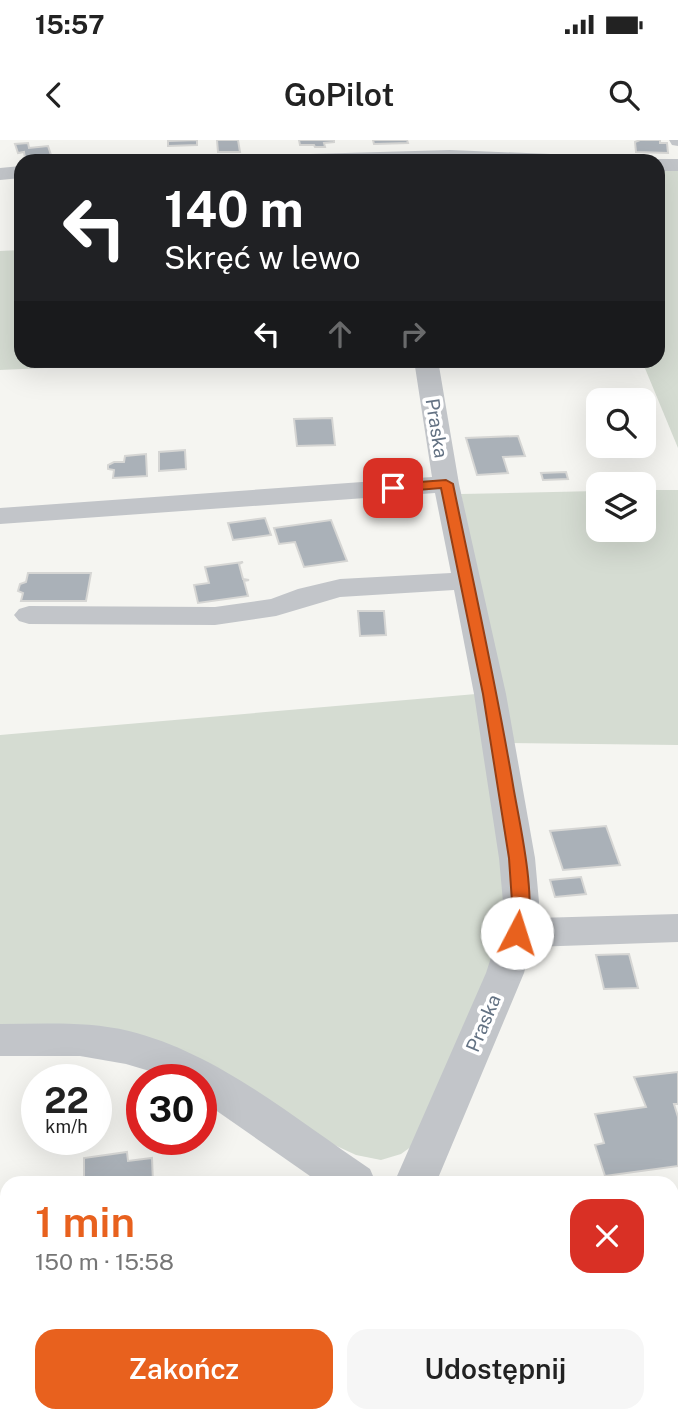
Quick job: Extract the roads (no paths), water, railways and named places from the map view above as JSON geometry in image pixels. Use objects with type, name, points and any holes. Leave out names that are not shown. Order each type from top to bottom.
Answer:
[{"type":"street","points":[[449,148],[507,154]]},
{"type":"street","name":"Praska","points":[[418,1176],[505,973],[517,933],[520,902],[517,858],[468,581],[446,484],[427,368]]},
{"type":"street","points":[[0,516],[446,484]]},
{"type":"street","points":[[29,615],[215,616],[276,607],[308,595],[340,588],[468,581]]},
{"type":"street","points":[[517,933],[678,929]]},
{"type":"street","points":[[0,1040],[80,1040],[126,1047],[164,1058],[197,1075],[345,1176]]}]
